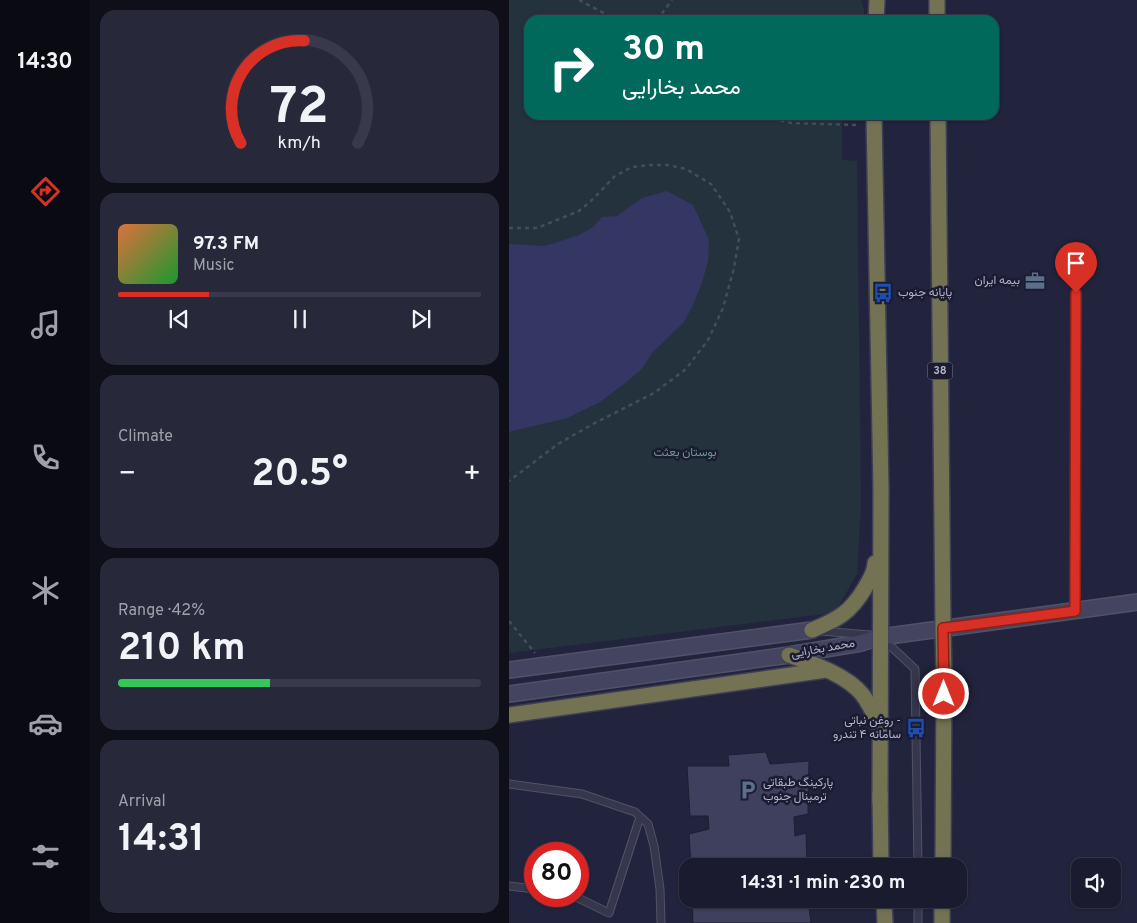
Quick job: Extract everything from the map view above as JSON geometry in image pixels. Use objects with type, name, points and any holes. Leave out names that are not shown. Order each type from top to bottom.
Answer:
[{"type":"highway","points":[[876,15],[877,0]]},
{"type":"highway","points":[[937,0],[937,15]]},
{"type":"highway","points":[[874,120],[881,489],[881,858]]},
{"type":"highway","name":"38","points":[[938,120],[944,675],[943,858]]},
{"type":"highway","points":[[812,630],[832,622],[850,610],[875,572],[881,489]]},
{"type":"highway","points":[[789,655],[843,679],[861,694],[871,709],[879,726],[881,802]]},
{"type":"highway","points":[[509,715],[826,670]]},
{"type":"highway","points":[[884,908],[885,923]]},
{"type":"highway","points":[[942,908],[942,923]]},
{"type":"main road","name":"محمد بخارایی","points":[[509,694],[789,655],[861,643],[881,636],[1137,602]]},
{"type":"main road","name":"محمد بخارایی","points":[[509,670],[812,630]]},
{"type":"lane","points":[[1075,611],[1076,293]]},
{"type":"lane","points":[[812,630],[881,636],[915,669],[917,858]]},
{"type":"lane","points":[[509,784],[582,794],[620,806],[640,816],[648,824],[654,846],[660,889],[661,923]]},
{"type":"lane","points":[[589,903],[609,913],[640,816]]},
{"type":"lane","points":[[509,886],[524,888]]},
{"type":"lane","points":[[880,923],[882,908]]},
{"type":"lane","points":[[918,908],[918,923]]},
{"type":"path","points":[[579,0],[608,15]]},
{"type":"path","points":[[661,15],[672,0]]},
{"type":"path","points":[[778,120],[791,123],[874,120]]},
{"type":"path","points":[[509,228],[537,228],[579,211],[615,176],[632,167],[668,165],[686,168],[711,184],[730,212],[739,239],[734,268],[723,308],[707,340],[686,369],[654,393],[558,444],[509,481]]},
{"type":"path","points":[[509,621],[545,665]]},
{"type":"green space","name":"بوستان بعثت","points":[[509,0],[861,0],[864,15],[524,15],[524,120],[842,120],[842,160],[857,161],[861,504],[857,574],[833,613],[509,653]]},
{"type":"water","points":[[667,191],[693,205],[709,240],[708,261],[702,283],[684,322],[652,353],[642,369],[600,402],[567,418],[509,432],[509,244],[544,246],[579,235],[592,228],[602,217],[617,216],[642,198]]},
{"type":"building","name":"پارکینگ طبقاتی ترمینال جنوب","points":[[766,752],[770,764],[809,761],[808,814],[794,817],[795,836],[806,833],[807,858],[690,858],[689,834],[709,829],[708,816],[690,816],[687,766],[729,766],[728,755]]},
{"type":"building","points":[[692,908],[809,908],[811,923],[693,923]]},
{"type":"place","name":"بیمه ایران","points":[[1035,281]]},
{"type":"place","name":"پایانه جنوب","points":[[883,293]]},
{"type":"place","name":"روغن نباتی - سامانه ۴ تندرو","points":[[916,728]]},
{"type":"place","name":"پارکینگ طبقاتی ترمینال جنوب","points":[[748,790]]},
{"type":"route","points":[[944,694],[943,628],[1075,611],[1076,293]]}]
